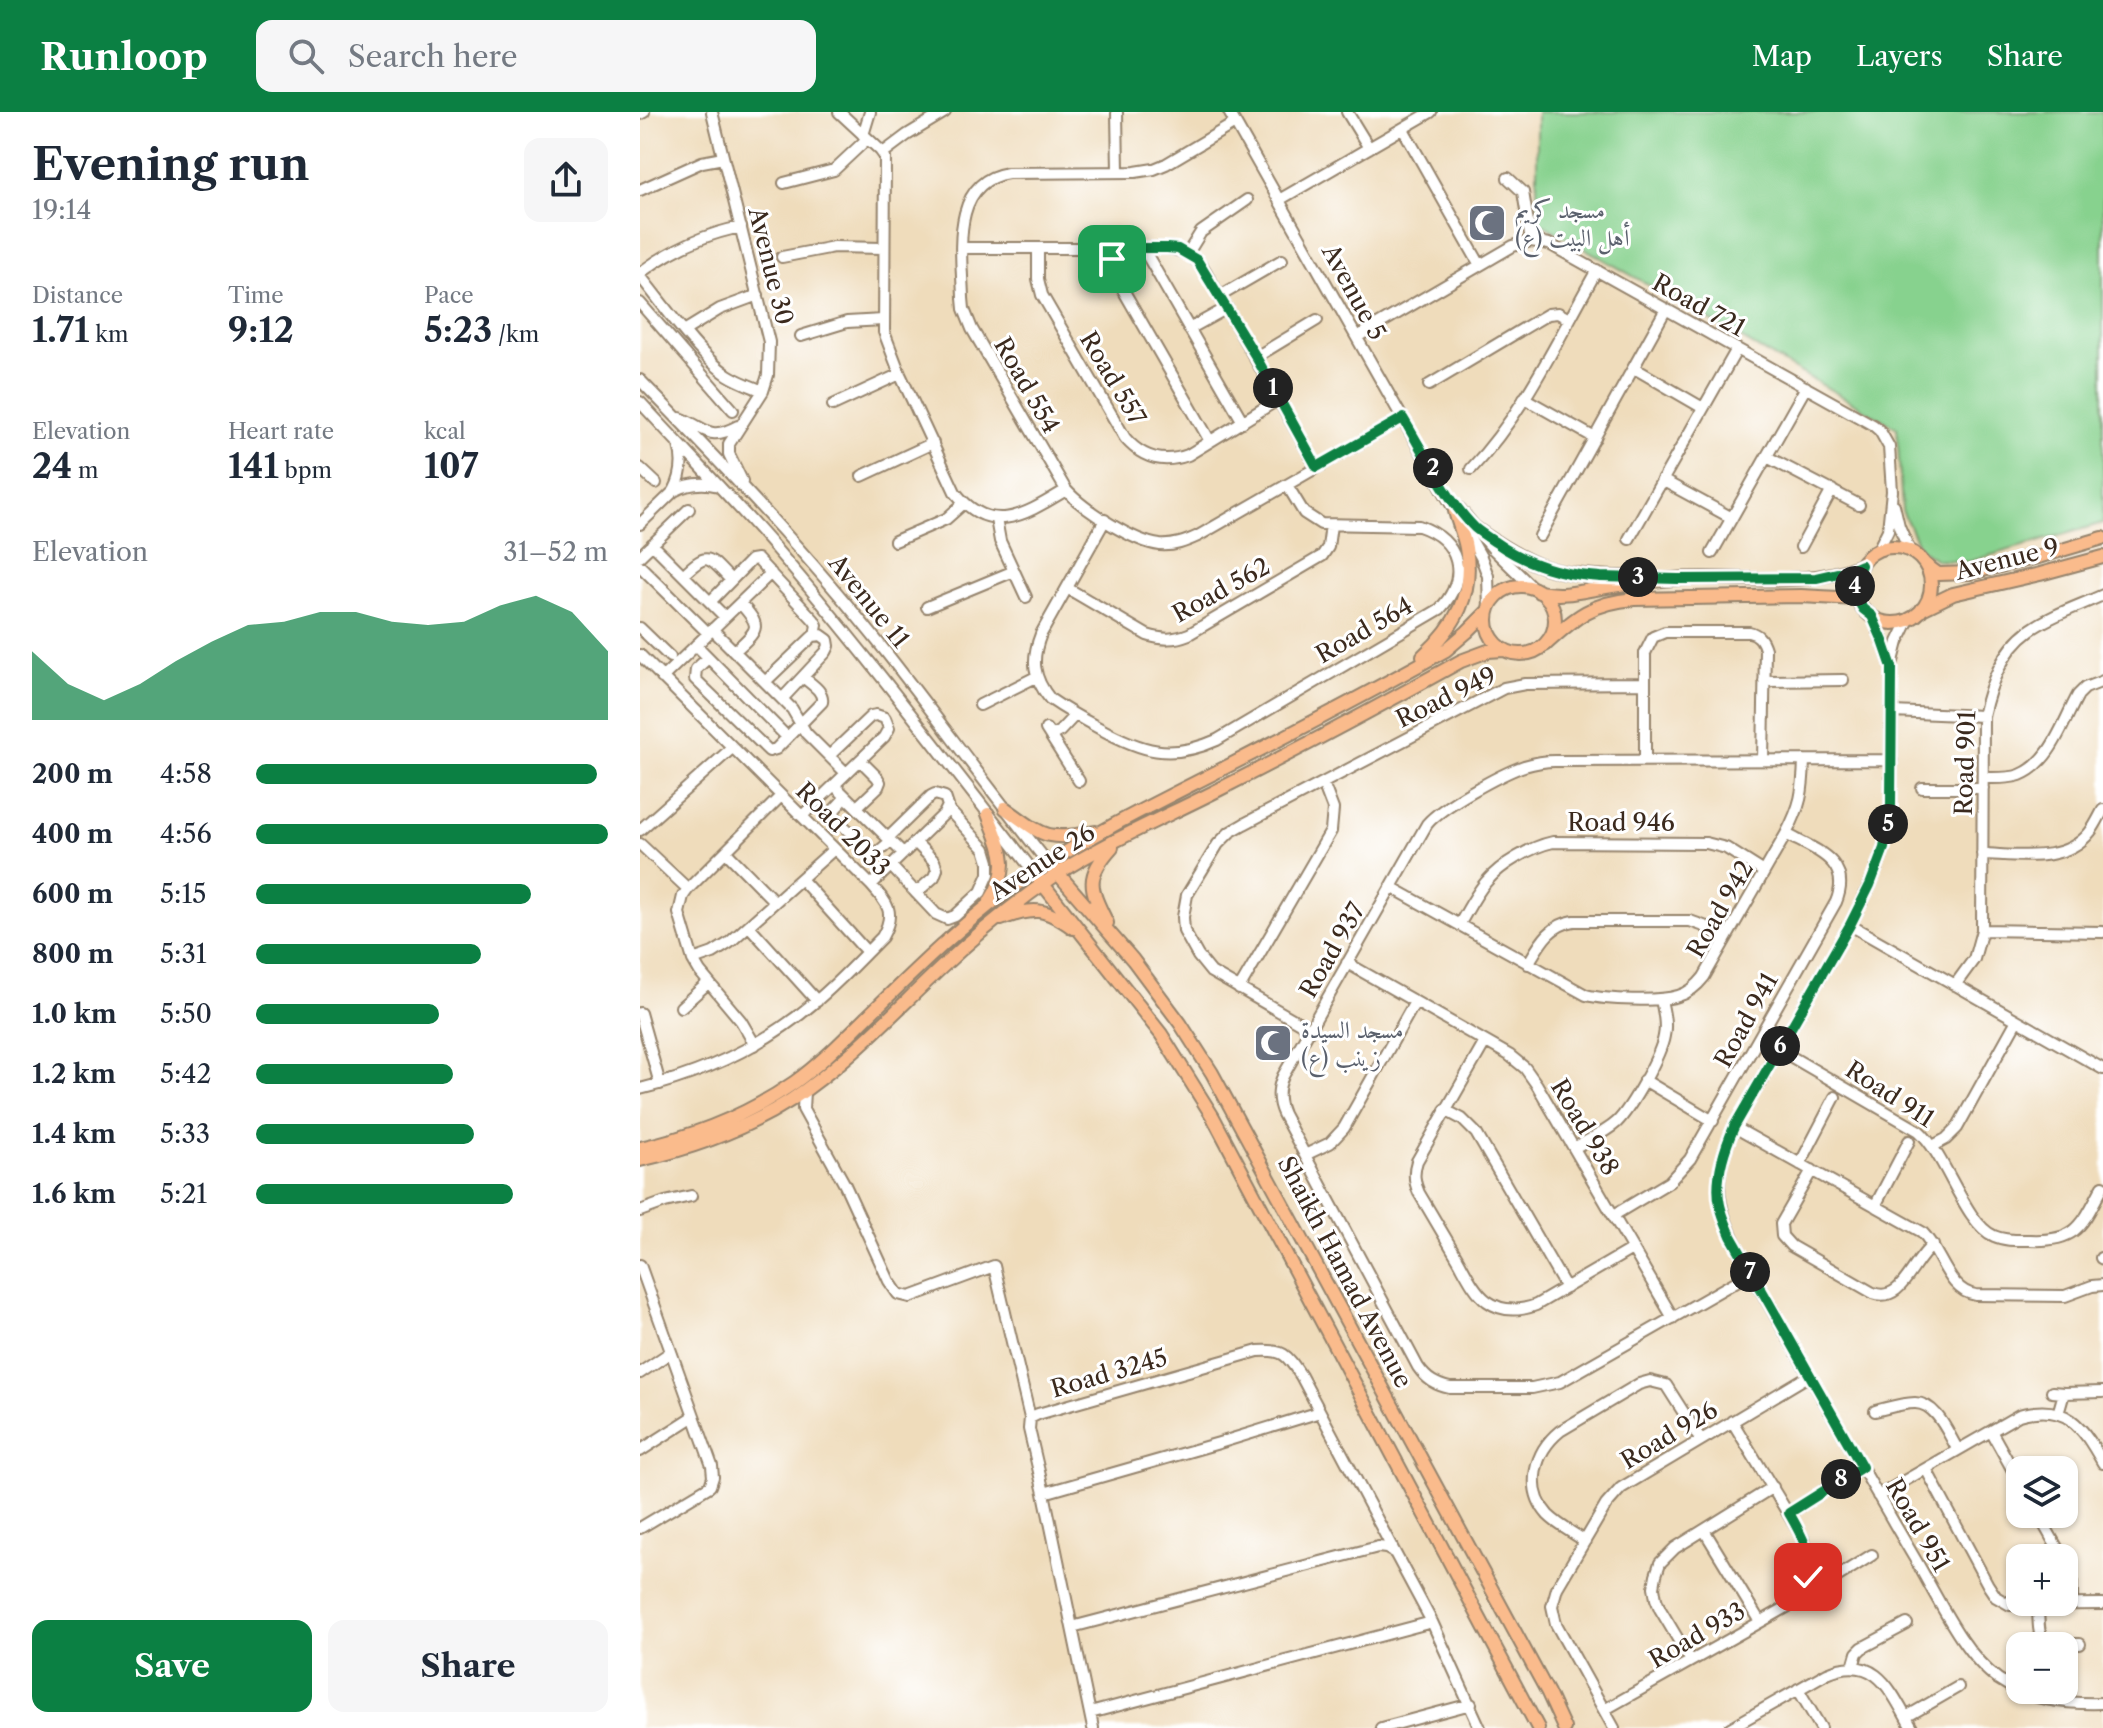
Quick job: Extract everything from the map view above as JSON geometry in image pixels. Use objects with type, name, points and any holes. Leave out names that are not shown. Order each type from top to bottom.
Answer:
[{"type":"main road","points":[[1408,671],[1450,628],[1465,598],[1468,575],[1466,548],[1455,511]]},
{"type":"main road","points":[[1475,528],[1522,559],[1557,572],[1579,576],[1816,578],[1861,565]]},
{"type":"main road","name":"Avenue 9","points":[[1924,563],[1938,574],[1970,573],[2103,538]]},
{"type":"main road","points":[[1894,547],[1910,551],[1924,563],[1931,581],[1928,600],[1909,619],[1890,623],[1872,616],[1857,599],[1855,581],[1861,565],[1878,550],[1894,547]]},
{"type":"main road","name":"Avenue 9","points":[[1922,609],[1953,594],[2103,557]]},
{"type":"main road","points":[[1678,579],[1628,583],[1560,595],[1524,586],[1513,587],[1494,599],[1488,610],[1488,629],[1491,637],[1504,650],[1521,655],[1538,650],[1579,615],[1615,601],[1801,596],[1857,599]]},
{"type":"main road","points":[[1537,590],[1547,598],[1555,617],[1551,637],[1545,645]]},
{"type":"main road","name":"Avenue 26","points":[[640,1148],[673,1141],[723,1123],[795,1082],[834,1050],[928,958],[1034,872],[1106,830],[1408,671],[1457,641],[1488,610]]},
{"type":"main road","name":"Avenue 26","points":[[640,1160],[692,1146],[758,1119],[804,1091],[883,1024],[991,923],[1058,874],[1461,661],[1488,651],[1504,650]]},
{"type":"main road","points":[[1005,808],[1047,835],[1066,837],[1106,830]]},
{"type":"main road","points":[[984,910],[999,887],[1004,870],[1003,855],[988,814]]},
{"type":"main road","points":[[1113,937],[1096,900],[1093,880],[1095,867],[1118,840]]},
{"type":"main road","name":"Shaikh Hamad Avenue","points":[[1048,863],[1164,1001],[1212,1073],[1548,1693],[1564,1728]]},
{"type":"main road","name":"Shaikh Hamad Avenue","points":[[1034,872],[1161,1034],[1213,1117],[1538,1728]]},
{"type":"main road","points":[[991,923],[1022,911],[1041,911],[1055,916],[1086,938]]},
{"type":"street","name":"Avenue 30","points":[[712,112],[769,350],[768,375],[763,391],[731,440],[729,449],[743,486]]},
{"type":"street","points":[[839,112],[883,153],[883,320],[887,343],[955,492],[964,503],[982,515],[996,519],[1020,515],[1066,490]]},
{"type":"street","points":[[784,183],[834,170],[865,137],[870,112]]},
{"type":"street","points":[[883,153],[945,112]]},
{"type":"street","points":[[1117,112],[1118,171]]},
{"type":"street","name":"Avenue 5","points":[[1229,112],[1486,566],[1488,610]]},
{"type":"street","points":[[1347,112],[1369,148]]},
{"type":"street","points":[[1279,200],[1431,112]]},
{"type":"street","name":"Road 554","points":[[1235,123],[1154,169],[1017,172],[999,174],[981,185],[972,193],[962,224],[963,298],[968,320],[1066,490],[1105,520],[1151,543],[1175,544],[1198,536],[1403,418]]},
{"type":"street","points":[[1403,129],[1480,265]]},
{"type":"street","points":[[640,190],[702,162],[723,158]]},
{"type":"street","points":[[1357,337],[1513,246],[1531,241],[1523,192],[1508,178]]},
{"type":"street","points":[[1188,253],[1201,232],[1247,200]]},
{"type":"street","points":[[741,227],[704,238],[666,256],[640,274],[684,331],[727,375],[763,391]]},
{"type":"street","name":"Road 721","points":[[1531,241],[1549,244],[1873,425],[1889,447],[1892,491],[1899,526],[1910,551]]},
{"type":"street","points":[[782,257],[834,247],[883,248]]},
{"type":"street","points":[[962,248],[1167,248],[1188,253],[1204,269],[1317,467]]},
{"type":"street","name":"Road 557","points":[[1038,248],[1038,279],[1042,295],[1131,446],[1149,457],[1169,460],[1188,455],[1279,399]]},
{"type":"street","points":[[1112,248],[1113,268],[1118,281],[1210,441]]},
{"type":"street","points":[[1143,248],[1243,422]]},
{"type":"street","points":[[1220,296],[1282,260]]},
{"type":"street","points":[[1471,469],[1495,443],[1524,398],[1597,270]]},
{"type":"street","points":[[684,331],[720,309],[758,295]]},
{"type":"street","points":[[640,303],[733,410]]},
{"type":"street","points":[[1189,329],[1227,308]]},
{"type":"street","points":[[1540,536],[1666,309]]},
{"type":"street","points":[[1429,385],[1548,314],[1558,313],[1569,319]]},
{"type":"street","points":[[801,336],[847,322],[883,320]]},
{"type":"street","points":[[1256,357],[1317,320]]},
{"type":"street","points":[[1629,539],[1737,349]]},
{"type":"street","points":[[693,365],[705,354]]},
{"type":"street","points":[[1634,368],[1703,408]]},
{"type":"street","points":[[833,405],[900,374]]},
{"type":"street","name":"Avenue 11","points":[[640,380],[743,486],[814,566],[886,652],[1048,863]]},
{"type":"street","points":[[1712,553],[1806,387]]},
{"type":"street","points":[[1524,398],[1595,438]]},
{"type":"street","name":"Avenue 11","points":[[640,402],[737,505],[801,580],[1034,872]]},
{"type":"street","points":[[676,416],[715,434],[740,425]]},
{"type":"street","points":[[674,491],[682,465],[678,443]]},
{"type":"street","points":[[862,476],[933,443]]},
{"type":"street","points":[[1767,457],[1859,505]]},
{"type":"street","points":[[640,468],[656,483]]},
{"type":"street","points":[[1662,480],[1732,518]]},
{"type":"street","points":[[640,524],[674,491],[699,484],[719,486]]},
{"type":"street","points":[[1287,485],[1304,513],[1321,524],[1331,525]]},
{"type":"street","points":[[1801,547],[1832,490]]},
{"type":"street","name":"Avenue 5","points":[[1446,491],[1504,560],[1537,590]]},
{"type":"street","name":"Road 721","points":[[1878,550],[1888,530],[1892,491]]},
{"type":"street","points":[[895,541],[946,519],[964,503]]},
{"type":"street","points":[[640,556],[689,509]]},
{"type":"street","points":[[996,519],[997,534],[1026,597]]},
{"type":"street","points":[[980,705],[1036,677],[1035,647],[1105,520]]},
{"type":"street","name":"Road 562","points":[[1067,588],[1147,635],[1169,640],[1179,638],[1322,556],[1328,547],[1331,525]]},
{"type":"street","name":"Road 564","points":[[1036,677],[1050,699],[1125,742],[1140,748],[1171,752],[1203,746],[1440,609],[1449,599],[1458,574],[1456,561],[1451,548],[1432,530],[1419,526],[1331,525]]},
{"type":"street","points":[[652,544],[725,617]]},
{"type":"street","points":[[683,575],[698,560],[707,559],[731,580]]},
{"type":"street","points":[[710,602],[753,559],[759,560],[816,622],[815,635],[766,681]]},
{"type":"street","points":[[640,566],[766,681],[796,713],[806,733],[846,773]]},
{"type":"street","points":[[927,607],[1014,571]]},
{"type":"street","points":[[662,678],[771,573]]},
{"type":"street","name":"Road 901","points":[[1955,985],[1974,959],[1982,930],[1983,716],[1989,687],[2023,635],[2103,595]]},
{"type":"street","points":[[735,651],[753,634],[755,628],[754,618],[740,603]]},
{"type":"street","name":"Road 951","points":[[1872,616],[1892,667]]},
{"type":"street","name":"Road 951","points":[[1909,619],[1898,642],[1892,667],[1891,807],[1884,848],[1850,925],[1725,1146],[1719,1204],[1731,1236],[1751,1273],[1958,1633],[1983,1665],[2004,1682],[2033,1696],[2072,1703],[2103,1703]]},
{"type":"street","points":[[640,628],[670,657]]},
{"type":"street","points":[[1645,761],[1645,653],[1653,637],[1665,632],[1749,632],[1756,634],[1763,643],[1763,760]]},
{"type":"street","points":[[782,699],[828,649],[826,638],[815,635]]},
{"type":"street","points":[[696,645],[787,737]]},
{"type":"street","name":"Road 2033","points":[[640,655],[871,885],[885,901],[890,917],[882,937],[817,1001],[786,1025],[755,1045],[698,1072],[640,1089]]},
{"type":"street","points":[[708,658],[696,669],[695,679],[767,750],[776,749],[823,699],[820,692],[803,677]]},
{"type":"street","points":[[1764,681],[1843,680]]},
{"type":"street","points":[[1922,788],[1983,783],[2017,776],[2035,766],[2047,754],[2078,695],[2085,688],[2103,681]]},
{"type":"street","name":"Road 949","points":[[1310,1029],[1211,972],[1184,931],[1183,909],[1187,895],[1213,850],[1230,832],[1504,688],[1525,684],[1645,683]]},
{"type":"street","points":[[1893,712],[1983,716]]},
{"type":"street","points":[[802,816],[887,733],[888,723],[876,715],[867,719],[829,756]]},
{"type":"street","points":[[1075,715],[1060,731],[1048,732],[1079,781]]},
{"type":"street","points":[[640,830],[732,748]]},
{"type":"street","points":[[857,807],[880,782],[860,760]]},
{"type":"street","name":"Road 942","points":[[1391,887],[1579,992],[1594,997],[1661,999],[1682,995],[1699,983],[1786,834],[1800,804],[1804,760]]},
{"type":"street","name":"Road 937","points":[[1751,1273],[1569,1378],[1551,1385],[1532,1388],[1440,1386],[1431,1382],[1418,1367],[1280,1109],[1278,1092],[1283,1076],[1432,818],[1449,805],[1511,772],[1547,761],[1892,760]]},
{"type":"street","points":[[1239,989],[1331,831],[1333,809],[1323,783]]},
{"type":"street","points":[[834,785],[903,853]]},
{"type":"street","points":[[755,1045],[693,960],[679,913],[688,889],[781,796]]},
{"type":"street","points":[[846,797],[834,810],[836,819],[871,852],[878,852],[931,796],[945,797],[948,809],[985,849],[990,868],[988,881],[981,892],[951,918],[939,916],[890,865]]},
{"type":"street","points":[[871,885],[948,809]]},
{"type":"street","points":[[1982,854],[2035,856],[2073,848],[2090,832],[2103,810]]},
{"type":"street","name":"Road 941","points":[[1614,1215],[1660,1188],[1677,1175],[1690,1159],[1839,893],[1839,874],[1830,858],[1786,834]]},
{"type":"street","points":[[915,842],[934,861],[937,869],[934,877],[916,893]]},
{"type":"street","name":"Road 946","points":[[1459,925],[1483,884],[1498,869],[1532,848],[1553,842],[1706,843],[1726,848],[1764,872]]},
{"type":"street","points":[[640,844],[688,889]]},
{"type":"street","points":[[693,960],[721,948],[749,926],[834,849]]},
{"type":"street","points":[[726,852],[775,902]]},
{"type":"street","points":[[801,879],[867,952]]},
{"type":"street","points":[[1528,964],[1550,931],[1574,921],[1690,921],[1726,938]]},
{"type":"street","points":[[1850,925],[2103,1069]]},
{"type":"street","points":[[749,926],[817,1001]]},
{"type":"street","points":[[1982,930],[2103,932]]},
{"type":"street","name":"Road 938","points":[[1347,963],[1518,1061],[1532,1076],[1673,1318]]},
{"type":"street","points":[[681,1007],[708,983]]},
{"type":"street","points":[[1574,1148],[1618,1121],[1644,1080],[1664,1036],[1661,999]]},
{"type":"street","points":[[1305,1155],[1330,1143],[1344,1128],[1415,1002]]},
{"type":"street","points":[[640,1013],[660,1084]]},
{"type":"street","points":[[1933,1146],[1957,1128],[2017,1020]]},
{"type":"street","points":[[1485,1042],[1417,1161],[1414,1172],[1415,1183],[1474,1286],[1488,1301],[1516,1310],[1536,1305],[1632,1249]]},
{"type":"street","name":"Road 911","points":[[1778,1049],[1925,1136],[1977,1223],[1998,1238],[2050,1241],[2064,1237],[2082,1224],[2103,1186]]},
{"type":"street","points":[[1644,1080],[1713,1121]]},
{"type":"street","points":[[803,1109],[804,1091]]},
{"type":"street","points":[[1800,1164],[1835,1097]]},
{"type":"street","points":[[789,1101],[803,1109],[845,1185],[889,1281],[898,1294],[910,1297],[994,1266],[1030,1418]]},
{"type":"street","points":[[1445,1110],[1462,1119],[1476,1133],[1566,1288]]},
{"type":"street","points":[[1734,1127],[1922,1232],[1957,1287],[1964,1292],[1972,1295],[2065,1296],[2103,1285]]},
{"type":"street","points":[[1875,1206],[1909,1141]]},
{"type":"street","points":[[1812,1170],[1781,1224],[1782,1236],[1791,1246],[1882,1296],[1899,1289],[1920,1257],[1933,1245]]},
{"type":"street","points":[[640,1211],[691,1196]]},
{"type":"street","points":[[640,1265],[644,1294],[663,1330],[712,1466],[713,1477],[710,1486],[640,1528]]},
{"type":"street","name":"Road 3245","points":[[1093,1728],[1029,1429],[1030,1418],[1258,1351],[1276,1350],[1288,1357],[1320,1412],[1432,1622],[1480,1728]]},
{"type":"street","points":[[640,1373],[671,1352]]},
{"type":"street","name":"Road 926","points":[[1614,1728],[1556,1624],[1552,1606],[1557,1588],[1606,1505],[1621,1488],[1810,1375]]},
{"type":"street","points":[[1585,1541],[1550,1517],[1539,1503],[1534,1488],[1536,1466],[1549,1440],[1639,1384],[1650,1381],[1666,1385],[1701,1440]]},
{"type":"street","points":[[2052,1392],[2103,1392]]},
{"type":"street","points":[[2058,1414],[2064,1393]]},
{"type":"street","points":[[1875,1411],[1914,1403],[1927,1407],[1937,1416],[1958,1450]]},
{"type":"street","points":[[1878,1496],[2029,1412],[2049,1411],[2080,1426],[2103,1463]]},
{"type":"street","points":[[1044,1493],[1320,1412]]},
{"type":"street","points":[[640,1451],[693,1417]]},
{"type":"street","points":[[1732,1421],[1804,1540],[1809,1555],[1809,1570],[1803,1598]]},
{"type":"street","points":[[1991,1431],[2006,1458]]},
{"type":"street","points":[[1789,1513],[1862,1467]]},
{"type":"street","points":[[1926,1469],[1996,1597],[2006,1603]]},
{"type":"street","points":[[1691,1661],[1660,1609],[1654,1587],[1660,1563],[1675,1548],[1773,1487]]},
{"type":"street","points":[[1704,1530],[1760,1622]]},
{"type":"street","points":[[1072,1627],[1378,1547],[1395,1553]]},
{"type":"street","name":"Road 933","points":[[1604,1710],[1803,1598],[1872,1555]]},
{"type":"street","points":[[2078,1605],[2103,1604]]},
{"type":"street","points":[[2038,1616],[2038,1632],[2042,1641],[2048,1644],[2080,1644]]},
{"type":"street","points":[[1090,1713],[1432,1622]]},
{"type":"street","points":[[1853,1667],[1862,1648],[1907,1624]]},
{"type":"street","points":[[1731,1728],[1835,1669],[1853,1667],[1871,1672],[1886,1683],[1912,1728]]},
{"type":"street","points":[[1906,1717],[1958,1687]]},
{"type":"street","points":[[1798,1689],[1821,1728]]},
{"type":"street","points":[[1381,1728],[1471,1704]]},
{"type":"green space","points":[[1537,112],[2103,112],[2103,523],[1968,562],[1937,560],[1920,549],[1902,511],[1897,428],[1537,221]]},
{"type":"place","name":"مسجد كريم أهل البيت (ع)","points":[[1487,223]]},
{"type":"place","name":"مسجد السيدة زينب (ع)","points":[[1273,1043]]},
{"type":"route","points":[[1112,259],[1112,248],[1167,248],[1188,253],[1204,269],[1317,467],[1403,418],[1446,491],[1475,528],[1505,549],[1539,566],[1579,576],[1790,579],[1832,575],[1861,565],[1855,581],[1857,599],[1872,616],[1892,667],[1891,807],[1884,848],[1850,925],[1734,1127],[1725,1146],[1719,1189],[1719,1204],[1731,1236],[1862,1467],[1789,1513],[1807,1547],[1808,1577]]}]
